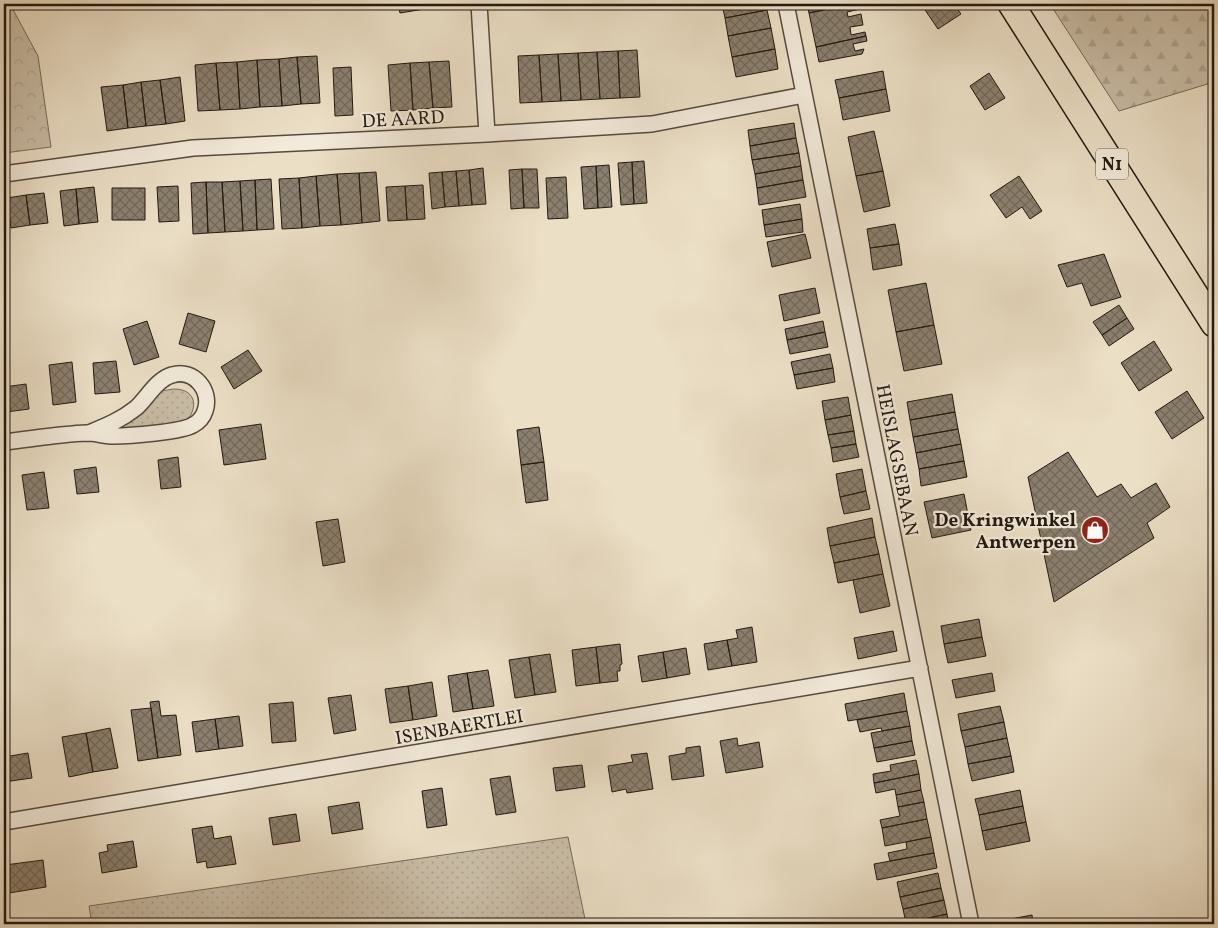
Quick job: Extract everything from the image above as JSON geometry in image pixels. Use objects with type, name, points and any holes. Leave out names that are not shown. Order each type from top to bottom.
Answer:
[{"type":"main road","name":"N1","points":[[1010,4],[1214,324]]},
{"type":"street","points":[[479,4],[487,134]]},
{"type":"street","name":"HEISLAGSEBAAN","points":[[786,4],[971,924]]},
{"type":"street","name":"DE AARD","points":[[4,174],[193,148],[652,124],[804,95]]},
{"type":"street","points":[[4,442],[88,433],[112,436],[130,435],[192,426],[200,421],[204,415],[207,407],[206,392],[198,380],[180,374],[172,375],[163,379],[146,399],[126,416],[112,424],[88,433]]},
{"type":"street","name":"ISENBAERTLEI","points":[[4,822],[920,668]]},
{"type":"green space","points":[[4,4],[10,4],[38,56],[51,147],[4,153]]},
{"type":"green space","points":[[1050,4],[1214,4],[1214,82],[1119,111]]},
{"type":"green space","points":[[174,389],[188,393],[194,402],[192,413],[183,424],[124,431],[122,426],[124,423],[157,394],[161,391]]},
{"type":"green space","points":[[568,837],[586,924],[92,924],[89,906]]},
{"type":"building","points":[[398,4],[443,4],[443,6],[400,13]]},
{"type":"building","points":[[722,4],[766,4],[767,10],[725,18]]},
{"type":"building","points":[[807,4],[852,4],[809,13]]},
{"type":"building","points":[[859,4],[860,9],[847,12],[848,17],[861,14],[863,25],[850,27],[851,35],[865,32],[866,36],[816,47],[809,13]]},
{"type":"building","points":[[921,4],[954,4],[961,14],[938,29]]},
{"type":"building","points":[[767,10],[771,28],[728,36],[725,18]]},
{"type":"building","points":[[771,28],[775,49],[732,57],[728,36]]},
{"type":"building","points":[[866,36],[867,41],[853,44],[855,51],[864,49],[862,54],[819,62],[816,47]]},
{"type":"building","points":[[775,49],[778,69],[736,77],[732,57]]},
{"type":"building","points":[[637,50],[640,97],[620,98],[618,51]]},
{"type":"building","points":[[618,51],[620,98],[600,99],[597,52]]},
{"type":"building","points":[[597,52],[600,99],[581,100],[578,53]]},
{"type":"building","points":[[578,53],[581,100],[561,101],[558,54]]},
{"type":"building","points":[[558,54],[561,101],[542,102],[539,55]]},
{"type":"building","points":[[539,55],[542,102],[520,103],[518,56]]},
{"type":"building","points":[[317,56],[320,103],[301,104],[297,57]]},
{"type":"building","points":[[297,57],[301,104],[282,106],[279,59]]},
{"type":"building","points":[[279,59],[282,106],[260,107],[257,60]]},
{"type":"building","points":[[257,60],[260,107],[240,109],[237,62]]},
{"type":"building","points":[[449,61],[452,107],[433,108],[429,62]]},
{"type":"building","points":[[237,62],[240,109],[220,110],[216,63]]},
{"type":"building","points":[[429,62],[433,108],[413,110],[410,63]]},
{"type":"building","points":[[216,63],[220,110],[198,111],[195,65]]},
{"type":"building","points":[[410,63],[413,110],[391,111],[388,65]]},
{"type":"building","points":[[351,67],[353,115],[335,116],[333,68]]},
{"type":"building","points":[[883,71],[886,89],[839,98],[835,80]]},
{"type":"building","points":[[989,73],[1005,98],[985,110],[970,86]]},
{"type":"building","points":[[180,77],[185,121],[166,124],[160,80]]},
{"type":"building","points":[[160,80],[166,124],[146,126],[141,82]]},
{"type":"building","points":[[141,82],[146,126],[128,128],[123,85]]},
{"type":"building","points":[[123,85],[128,128],[107,131],[101,87]]},
{"type":"building","points":[[886,89],[890,111],[843,120],[839,98]]},
{"type":"building","points":[[794,123],[796,138],[750,146],[748,130]]},
{"type":"building","points":[[874,131],[883,171],[856,176],[848,137]]},
{"type":"building","points":[[796,138],[799,153],[752,160],[750,146]]},
{"type":"building","points":[[799,153],[801,166],[755,174],[752,160]]},
{"type":"building","points":[[644,161],[647,203],[634,204],[632,162]]},
{"type":"building","points":[[632,162],[634,204],[621,205],[618,163]]},
{"type":"building","points":[[609,165],[612,207],[598,208],[596,166]]},
{"type":"building","points":[[596,166],[598,208],[584,209],[581,167]]},
{"type":"building","points":[[801,166],[803,180],[757,188],[755,174]]},
{"type":"building","points":[[483,168],[486,204],[472,205],[469,170]]},
{"type":"building","points":[[522,169],[537,169],[539,208],[524,208]]},
{"type":"building","points":[[522,169],[524,208],[511,209],[509,170]]},
{"type":"building","points":[[469,170],[472,205],[459,206],[456,171]]},
{"type":"building","points":[[456,171],[459,206],[445,207],[442,172]]},
{"type":"building","points":[[883,171],[890,206],[864,212],[856,176]]},
{"type":"building","points":[[376,172],[380,221],[362,223],[359,173]]},
{"type":"building","points":[[442,172],[445,207],[432,209],[429,173]]},
{"type":"building","points":[[359,173],[362,223],[341,225],[337,174]]},
{"type":"building","points":[[337,174],[341,225],[320,226],[316,176]]},
{"type":"building","points":[[316,176],[320,226],[302,228],[299,178]]},
{"type":"building","points":[[1019,176],[1042,211],[1030,219],[1022,207],[1006,218],[990,195]]},
{"type":"building","points":[[566,177],[568,218],[548,219],[546,178]]},
{"type":"building","points":[[299,178],[302,228],[282,229],[279,179]]},
{"type":"building","points":[[271,179],[274,229],[257,230],[255,180]]},
{"type":"building","points":[[255,180],[257,230],[243,231],[240,181]]},
{"type":"building","points":[[803,180],[806,197],[759,205],[757,188]]},
{"type":"building","points":[[240,181],[243,231],[225,232],[222,182]]},
{"type":"building","points":[[206,182],[222,182],[225,232],[208,233]]},
{"type":"building","points":[[206,182],[208,233],[193,234],[191,183]]},
{"type":"building","points":[[423,185],[425,219],[407,220],[405,186]]},
{"type":"building","points":[[178,186],[179,221],[159,222],[157,187]]},
{"type":"building","points":[[405,186],[407,220],[388,221],[386,187]]},
{"type":"building","points":[[94,187],[98,222],[79,224],[76,189]]},
{"type":"building","points":[[112,188],[145,188],[145,220],[112,220]]},
{"type":"building","points":[[76,189],[79,224],[64,226],[60,191]]},
{"type":"building","points":[[44,193],[48,223],[30,225],[26,195]]},
{"type":"building","points":[[26,195],[30,225],[11,228],[7,198]]},
{"type":"building","points":[[800,204],[802,219],[764,225],[762,210]]},
{"type":"building","points":[[802,219],[803,232],[766,237],[764,225]]},
{"type":"building","points":[[895,224],[899,244],[870,248],[867,229]]},
{"type":"building","points":[[805,234],[811,258],[772,267],[767,242]]},
{"type":"building","points":[[899,244],[902,265],[873,270],[870,248]]},
{"type":"building","points":[[1104,254],[1121,297],[1091,306],[1082,283],[1067,287],[1058,265]]},
{"type":"building","points":[[926,283],[934,325],[896,332],[888,290]]},
{"type":"building","points":[[815,288],[820,313],[784,321],[779,295]]},
{"type":"building","points":[[1119,305],[1127,318],[1102,335],[1093,322]]},
{"type":"building","points":[[188,313],[215,321],[206,352],[179,344]]},
{"type":"building","points":[[1127,318],[1134,329],[1109,346],[1102,335]]},
{"type":"building","points":[[147,321],[159,357],[134,365],[123,329]]},
{"type":"building","points":[[823,321],[825,332],[787,340],[785,329]]},
{"type":"building","points":[[934,325],[942,364],[904,371],[896,332]]},
{"type":"building","points":[[825,332],[828,347],[790,354],[787,340]]},
{"type":"building","points":[[1154,341],[1172,370],[1139,391],[1121,363]]},
{"type":"building","points":[[248,350],[262,371],[234,389],[221,367]]},
{"type":"building","points":[[830,354],[833,368],[794,375],[791,362]]},
{"type":"building","points":[[116,361],[120,392],[95,394],[93,363]]},
{"type":"building","points":[[72,362],[76,402],[53,405],[49,365]]},
{"type":"building","points":[[833,368],[835,382],[797,389],[794,375]]},
{"type":"building","points":[[26,384],[29,409],[6,412],[4,387]]},
{"type":"building","points":[[1187,391],[1204,418],[1172,439],[1155,412]]},
{"type":"building","points":[[952,394],[955,412],[910,420],[907,402]]},
{"type":"building","points":[[848,397],[851,415],[825,420],[822,401]]},
{"type":"building","points":[[955,412],[958,429],[913,437],[910,420]]},
{"type":"building","points":[[851,415],[854,431],[828,435],[825,420]]},
{"type":"building","points":[[261,424],[266,459],[224,465],[219,430]]},
{"type":"building","points":[[539,427],[544,462],[521,465],[517,430]]},
{"type":"building","points":[[958,429],[961,444],[916,453],[913,437]]},
{"type":"building","points":[[854,431],[856,444],[831,448],[828,435]]},
{"type":"building","points":[[856,444],[859,457],[833,462],[831,448]]},
{"type":"building","points":[[961,444],[964,461],[919,469],[916,453]]},
{"type":"building","name":"De Kringwinkel Antwerpen","points":[[1068,452],[1097,497],[1121,484],[1131,498],[1156,483],[1170,507],[1147,523],[1154,538],[1054,602],[1028,477]]},
{"type":"building","points":[[178,457],[181,487],[161,489],[158,460]]},
{"type":"building","points":[[964,461],[967,477],[921,486],[919,469]]},
{"type":"building","points":[[544,462],[548,500],[526,503],[521,465]]},
{"type":"building","points":[[96,467],[99,492],[77,494],[74,470]]},
{"type":"building","points":[[862,469],[866,491],[840,497],[836,474]]},
{"type":"building","points":[[44,472],[49,508],[27,510],[22,475]]},
{"type":"building","points":[[866,491],[870,509],[844,514],[840,497]]},
{"type":"building","points":[[964,494],[971,530],[932,538],[924,502]]},
{"type":"building","points":[[872,518],[875,537],[830,546],[827,528]]},
{"type":"building","points":[[338,519],[345,562],[323,566],[316,522]]},
{"type":"building","points":[[875,537],[879,554],[834,563],[830,546]]},
{"type":"building","points":[[879,554],[883,574],[838,583],[834,563]]},
{"type":"building","points":[[883,574],[890,606],[860,613],[853,580]]},
{"type":"building","points":[[979,619],[982,637],[944,644],[941,626]]},
{"type":"building","points":[[752,627],[757,662],[732,666],[727,640],[738,638],[736,630]]},
{"type":"building","points":[[893,631],[897,651],[858,659],[854,638]]},
{"type":"building","points":[[982,637],[986,656],[948,663],[944,644]]},
{"type":"building","points":[[727,640],[732,666],[708,670],[704,644]]},
{"type":"building","points":[[620,644],[622,664],[620,665],[620,671],[617,671],[618,681],[600,683],[596,647]]},
{"type":"building","points":[[596,647],[600,683],[576,686],[572,650]]},
{"type":"building","points":[[686,648],[690,674],[667,678],[663,652]]},
{"type":"building","points":[[663,652],[667,678],[642,682],[638,656]]},
{"type":"building","points":[[550,654],[556,692],[535,695],[529,657]]},
{"type":"building","points":[[529,657],[535,695],[515,698],[509,660]]},
{"type":"building","points":[[488,670],[494,706],[473,709],[467,673]]},
{"type":"building","points":[[467,673],[473,709],[453,712],[448,676]]},
{"type":"building","points":[[992,673],[995,691],[956,698],[952,680]]},
{"type":"building","points":[[432,682],[437,716],[413,720],[408,686]]},
{"type":"building","points":[[408,686],[413,720],[390,723],[385,689]]},
{"type":"building","points":[[904,693],[907,711],[848,721],[845,704]]},
{"type":"building","points":[[351,695],[356,730],[334,734],[328,698]]},
{"type":"building","points":[[159,701],[161,716],[176,715],[181,755],[158,758],[150,702]]},
{"type":"building","points":[[293,702],[296,741],[272,743],[269,704]]},
{"type":"building","points":[[1000,706],[1004,722],[961,731],[958,714]]},
{"type":"building","points":[[151,708],[158,758],[138,761],[131,710]]},
{"type":"building","points":[[907,711],[910,726],[882,731],[881,728],[860,732],[857,720]]},
{"type":"building","points":[[239,716],[243,746],[219,749],[215,719]]},
{"type":"building","points":[[215,719],[219,749],[196,752],[192,722]]},
{"type":"building","points":[[1004,722],[1007,738],[965,747],[961,731]]},
{"type":"building","points":[[910,726],[912,741],[874,748],[871,733]]},
{"type":"building","points":[[110,728],[118,768],[93,772],[86,733]]},
{"type":"building","points":[[86,733],[93,772],[69,777],[62,737]]},
{"type":"building","points":[[737,738],[738,746],[759,742],[763,767],[726,773],[720,741]]},
{"type":"building","points":[[1007,738],[1011,756],[968,764],[965,747]]},
{"type":"building","points":[[912,741],[915,755],[877,762],[874,748]]},
{"type":"building","points":[[700,746],[704,776],[672,780],[669,756],[686,753],[686,748]]},
{"type":"building","points":[[28,753],[32,778],[4,782],[4,757]]},
{"type":"building","points":[[647,753],[653,789],[627,793],[626,789],[612,792],[608,766],[633,762],[631,755]]},
{"type":"building","points":[[1011,756],[1014,772],[972,781],[968,764]]},
{"type":"building","points":[[916,760],[919,774],[874,783],[873,774],[891,771],[890,765]]},
{"type":"building","points":[[582,765],[585,787],[556,791],[553,768]]},
{"type":"building","points":[[919,774],[921,790],[896,795],[895,789],[876,793],[874,783]]},
{"type":"building","points":[[510,776],[516,812],[496,815],[490,779]]},
{"type":"building","points":[[442,788],[447,825],[427,828],[422,791]]},
{"type":"building","points":[[921,790],[924,802],[898,807],[896,795]]},
{"type":"building","points":[[1020,790],[1023,806],[979,815],[975,799]]},
{"type":"building","points":[[359,802],[363,829],[332,834],[328,807]]},
{"type":"building","points":[[924,802],[927,819],[882,828],[880,820],[900,816],[898,807]]},
{"type":"building","points":[[1023,806],[1026,822],[982,831],[979,815]]},
{"type":"building","points":[[296,814],[300,841],[273,845],[269,818]]},
{"type":"building","points":[[927,819],[931,837],[885,846],[882,828]]},
{"type":"building","points":[[1026,822],[1030,841],[986,850],[982,831]]},
{"type":"building","points":[[212,826],[214,839],[231,836],[236,864],[207,868],[206,861],[197,863],[192,829]]},
{"type":"building","points":[[931,837],[934,853],[890,861],[888,853],[907,849],[906,842]]},
{"type":"building","points":[[133,841],[137,867],[102,873],[99,853],[108,851],[107,845]]},
{"type":"building","points":[[934,853],[937,868],[877,880],[874,864]]},
{"type":"building","points":[[43,860],[46,887],[9,893],[5,865]]},
{"type":"building","points":[[938,873],[941,888],[900,897],[897,882]]},
{"type":"building","points":[[941,888],[944,900],[903,909],[900,897]]},
{"type":"building","points":[[944,900],[947,914],[906,923],[903,909]]},
{"type":"building","points":[[947,914],[949,924],[906,923]]},
{"type":"building","points":[[1032,915],[1033,924],[1012,924],[1011,919]]},
{"type":"place","name":"De Kringwinkel Antwerpen","points":[[1095,530]]}]
